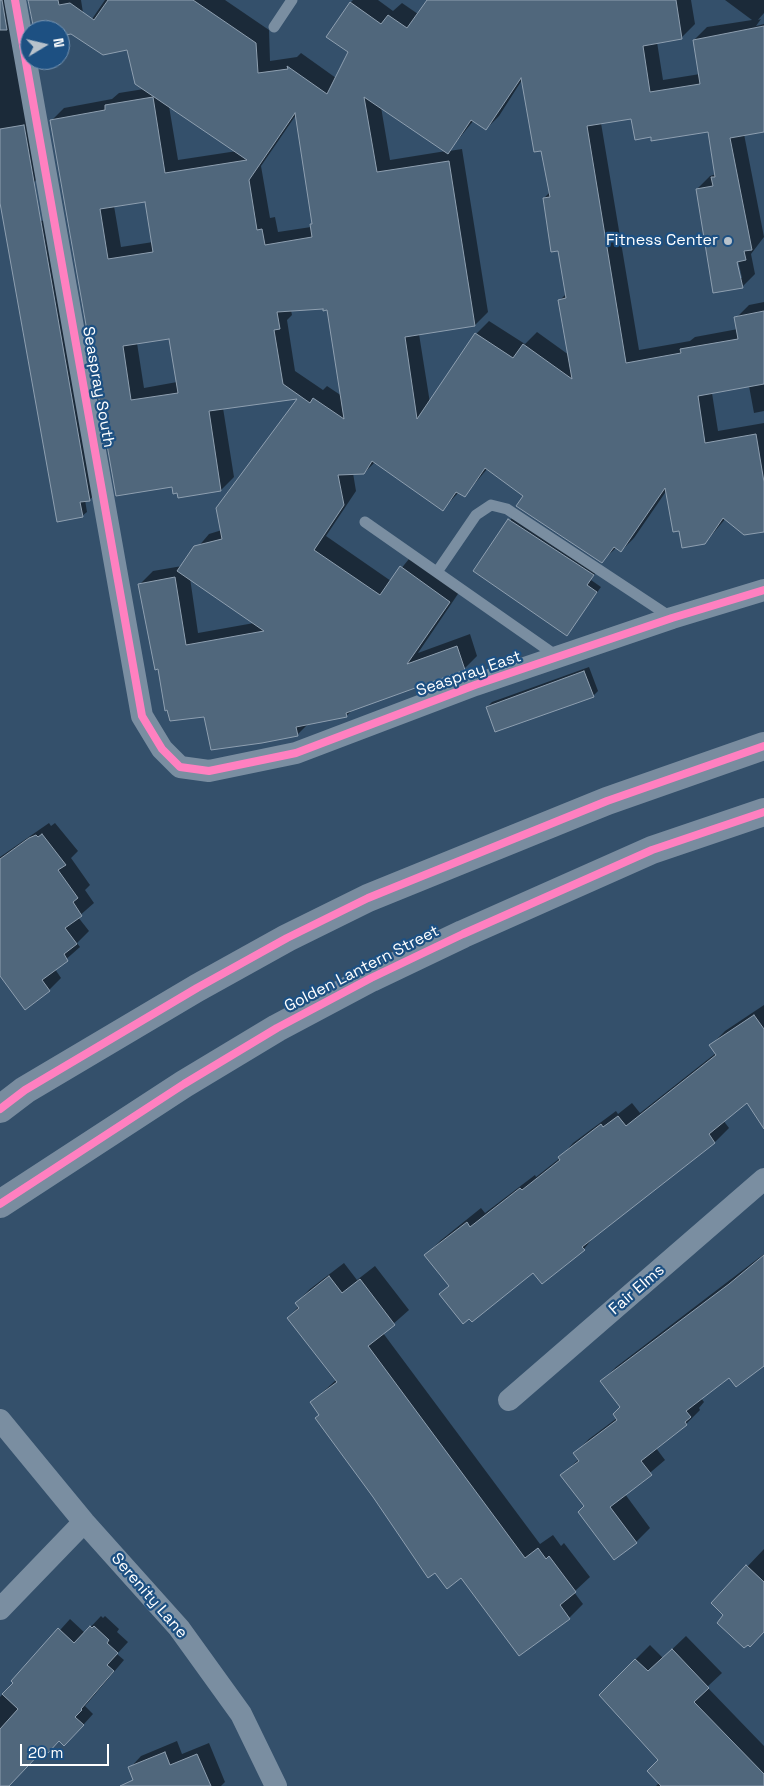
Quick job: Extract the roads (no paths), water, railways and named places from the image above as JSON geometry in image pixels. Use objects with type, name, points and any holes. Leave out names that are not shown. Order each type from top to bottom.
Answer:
[{"type":"main road","points":[[0,1109],[25,1090],[197,988],[287,938],[368,898],[607,801],[764,746]]},
{"type":"main road","name":"Golden Lantern Street","points":[[0,1204],[184,1084],[277,1028],[372,978],[463,934],[652,850],[764,812]]},
{"type":"street","name":"Seaspray South","points":[[15,0],[142,716],[162,748],[180,767]]},
{"type":"street","name":"Seaspray East","points":[[180,767],[209,771],[296,753],[475,685],[672,618],[764,590]]},
{"type":"street","name":"Fair Elms","points":[[509,1400],[764,1180]]},
{"type":"street","name":"Serenity Lane","points":[[0,1420],[84,1522],[179,1628],[241,1714],[276,1786]]},
{"type":"street","points":[[0,1609],[84,1522]]},
{"type":"lane","points":[[274,27],[292,0]]},
{"type":"lane","points":[[437,572],[476,515],[491,505],[507,509],[672,618]]},
{"type":"lane","points":[[365,522],[559,658]]},
{"type":"place","name":"Fitness Center","points":[[728,241]]}]
